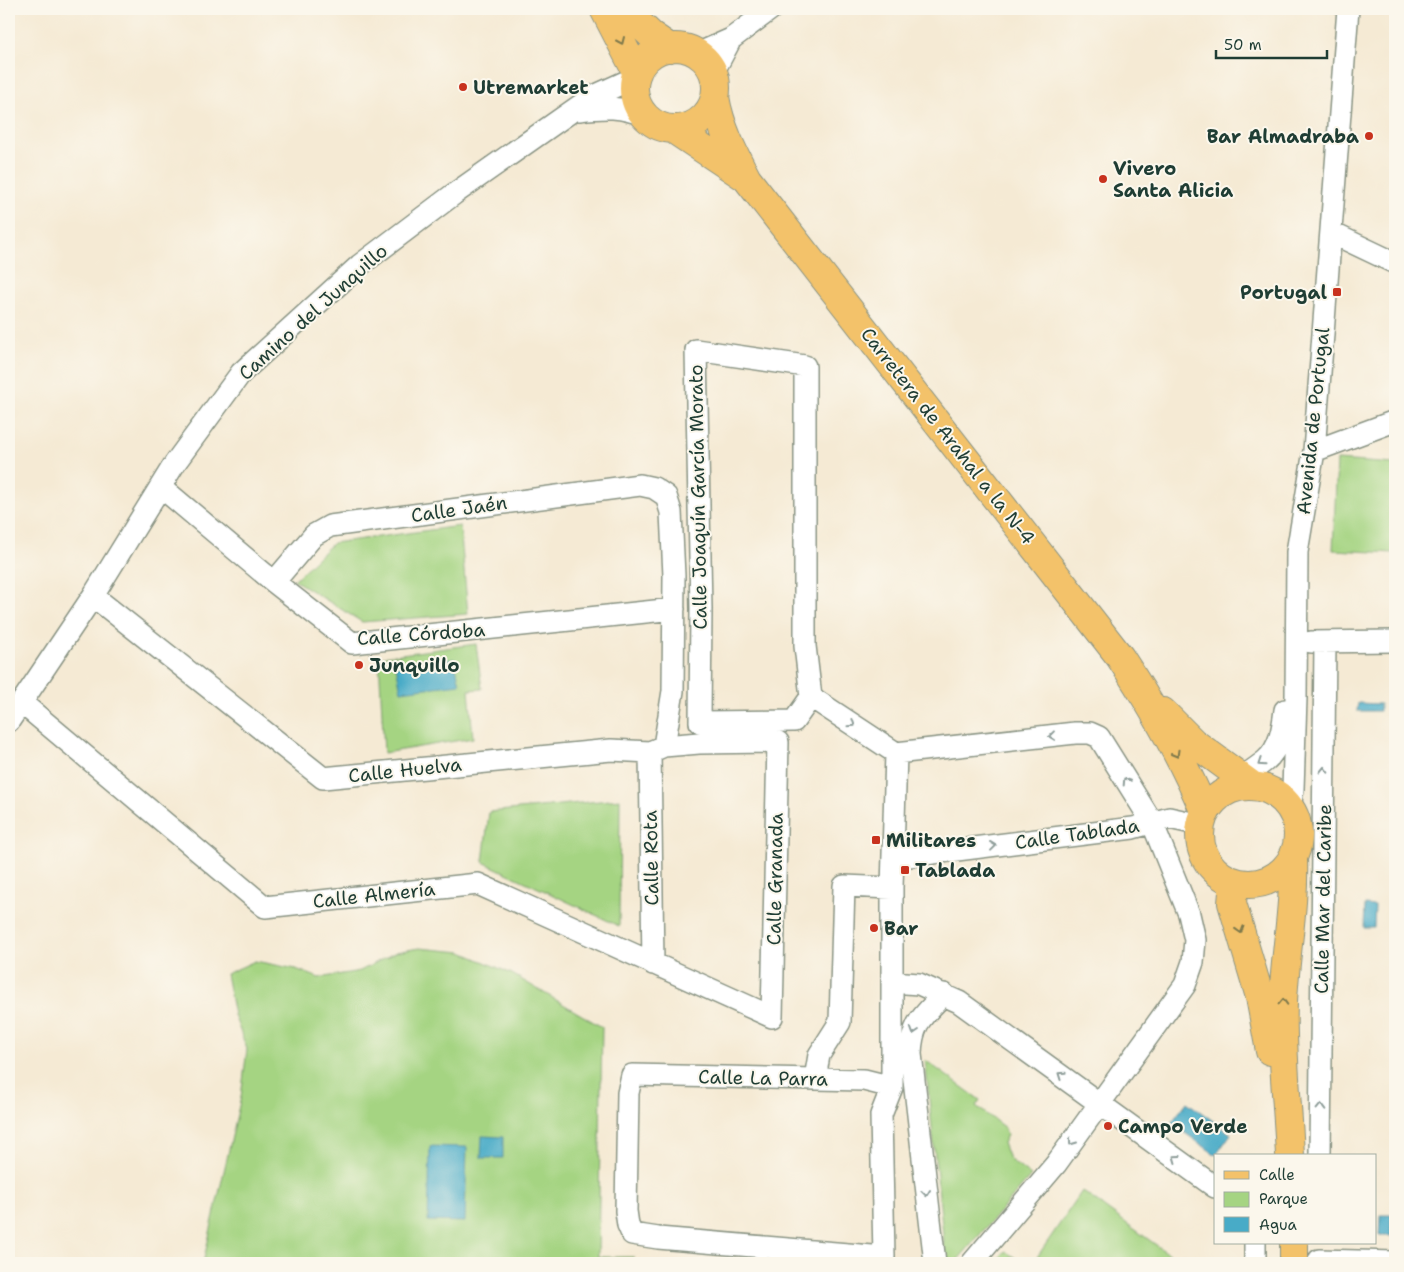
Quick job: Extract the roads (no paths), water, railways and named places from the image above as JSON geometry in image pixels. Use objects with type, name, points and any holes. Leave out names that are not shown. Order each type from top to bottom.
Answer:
[{"type":"main road","points":[[604,9],[636,75]]},
{"type":"main road","points":[[630,11],[651,34],[670,48]]},
{"type":"main road","points":[[670,48],[684,48],[709,75],[711,108],[695,124],[673,129],[656,125],[645,116],[637,104],[634,90],[636,75],[650,56],[670,48]]},
{"type":"main road","name":"Carretera de Arahal a la N-4","points":[[709,75],[719,117],[728,141],[747,179],[1120,657],[1145,696],[1190,778],[1203,819]]},
{"type":"main road","name":"Carretera de Arahal a la N-4","points":[[673,129],[747,179]]},
{"type":"main road","name":"Carretera de Arahal a la N-4","points":[[1145,696],[1193,742],[1244,784]]},
{"type":"main road","points":[[1244,784],[1273,792],[1290,808],[1298,832],[1297,845],[1293,857],[1285,868],[1274,877],[1261,883],[1247,884],[1234,882],[1218,874],[1206,860],[1200,843],[1203,819],[1219,796],[1244,784]]},
{"type":"main road","points":[[1290,1154],[1283,1005],[1294,878],[1293,857]]},
{"type":"main road","points":[[1234,882],[1232,903],[1260,997],[1278,1096],[1282,1154]]},
{"type":"main road","points":[[1280,1263],[1281,1244]]},
{"type":"main road","points":[[1295,1244],[1313,1257]]},
{"type":"street","points":[[709,75],[731,38],[771,9]]},
{"type":"street","name":"Avenida de Portugal","points":[[1290,808],[1294,780],[1297,552],[1314,451],[1348,9]]},
{"type":"street","name":"Camino del Junquillo","points":[[9,721],[93,596],[175,463],[241,373],[360,265],[454,194],[592,97],[636,75]]},
{"type":"street","name":"Camino del Junquillo","points":[[576,110],[605,107],[627,108],[645,116]]},
{"type":"street","points":[[1332,233],[1395,262]]},
{"type":"street","name":"Calle Joaquín García Morato","points":[[696,350],[805,366],[805,646],[811,697],[794,721],[700,722],[701,609],[696,350]]},
{"type":"street","points":[[1314,451],[1395,421]]},
{"type":"street","name":"Calle Jaén","points":[[274,582],[314,535],[330,526],[640,485],[654,488],[666,496]]},
{"type":"street","name":"Calle Córdoba","points":[[161,487],[274,582],[352,643],[674,609]]},
{"type":"street","name":"Calle Rota","points":[[653,964],[657,749],[673,690],[674,609],[671,512],[666,496]]},
{"type":"street","name":"Calle Huelva","points":[[93,596],[322,778],[611,750],[778,742]]},
{"type":"street","points":[[1295,648],[1325,642],[1395,641]]},
{"type":"street","name":"Calle Mar del Caribe","points":[[1320,1154],[1325,642]]},
{"type":"street","name":"Avenida de Portugal","points":[[1244,784],[1274,750],[1282,731],[1295,648]]},
{"type":"street","points":[[811,697],[896,753],[1075,733],[1090,733],[1100,738],[1152,822],[1194,928],[1193,962],[1185,986],[1056,1164],[972,1263]]},
{"type":"street","name":"Calle Almería","points":[[22,703],[265,907],[478,884],[772,1017]]},
{"type":"street","name":"Calle Granada","points":[[772,1017],[778,742]]},
{"type":"street","points":[[892,1087],[892,888],[896,753]]},
{"type":"street","name":"Calle Tablada","points":[[893,858],[1133,828],[1169,818],[1203,819]]},
{"type":"street","points":[[815,1079],[819,1056],[840,1022],[844,886],[892,888]]},
{"type":"street","points":[[892,982],[919,984],[959,1002],[1214,1186]]},
{"type":"street","points":[[934,1263],[910,1054],[911,1038],[917,1023],[944,994]]},
{"type":"street","name":"Calle La Parra","points":[[632,1075],[864,1080],[892,1087],[881,1115],[884,1257],[658,1238],[632,1234],[628,1225],[626,1211],[628,1093],[632,1075]]},
{"type":"street","points":[[1255,1244],[1255,1263]]},
{"type":"street","points":[[1313,1257],[1395,1262]]},
{"type":"water","points":[[454,659],[460,684],[401,691],[396,666]]},
{"type":"water","points":[[1358,703],[1380,704],[1380,711],[1357,711]]},
{"type":"water","points":[[1365,905],[1375,906],[1374,928],[1364,928]]},
{"type":"water","points":[[1187,1102],[1231,1134],[1217,1154],[1215,1154],[1171,1123]]},
{"type":"water","points":[[482,1136],[503,1137],[503,1158],[481,1158]]},
{"type":"water","points":[[430,1146],[467,1147],[465,1222],[428,1221]]},
{"type":"water","points":[[1381,1215],[1391,1215],[1391,1236],[1380,1236]]},
{"type":"place","name":"Utremarket","points":[[463,87]]},
{"type":"place","name":"Bar Almadraba","points":[[1369,136]]},
{"type":"place","name":"Vivero Santa Alicia","points":[[1103,179]]},
{"type":"place","name":"Portugal","points":[[1337,292]]},
{"type":"place","name":"Junquillo","points":[[359,665]]},
{"type":"place","name":"Militares","points":[[876,840]]},
{"type":"place","name":"Tablada","points":[[905,870]]},
{"type":"place","name":"Bar","points":[[874,928]]},
{"type":"place","name":"Campo Verde","points":[[1108,1126]]}]
